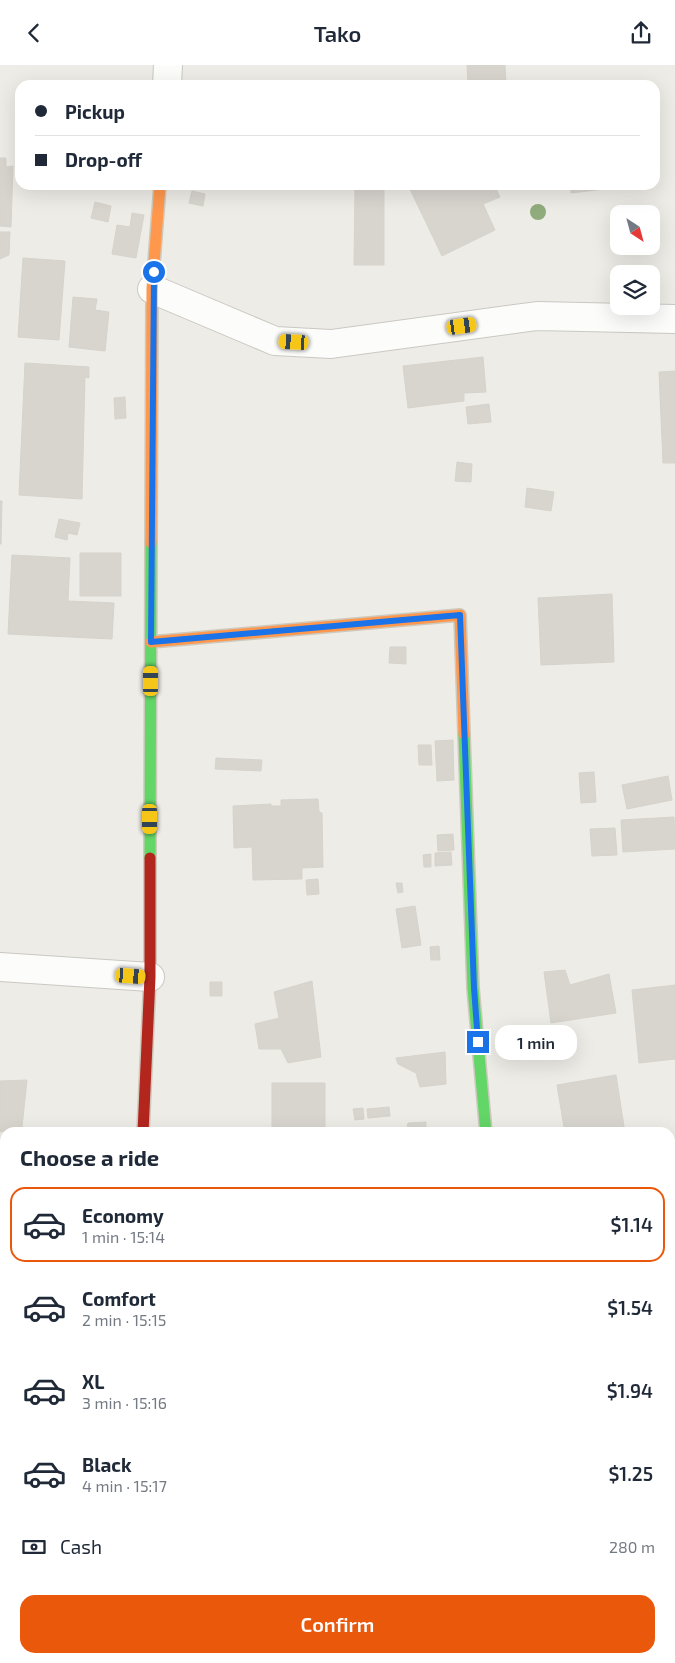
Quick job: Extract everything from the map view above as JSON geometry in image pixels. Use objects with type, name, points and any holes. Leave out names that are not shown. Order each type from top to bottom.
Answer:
[{"type":"street","points":[[167,80],[168,65]]},
{"type":"street","points":[[143,1127],[150,977],[152,289],[160,190]]},
{"type":"street","points":[[152,289],[275,341],[331,344],[537,316],[675,319]]},
{"type":"street","points":[[151,642],[460,615],[474,988],[486,1127]]},
{"type":"street","points":[[0,967],[150,977]]},
{"type":"building","points":[[467,65],[505,65],[506,80],[468,80]]},
{"type":"building","points":[[0,158],[6,158],[6,167],[13,166],[11,227],[0,226]]},
{"type":"building","points":[[355,190],[384,190],[384,265],[354,265]]},
{"type":"building","points":[[410,190],[496,190],[500,197],[483,204],[495,230],[442,256]]},
{"type":"building","points":[[571,190],[596,190],[571,193]]},
{"type":"building","points":[[192,191],[205,194],[203,206],[189,203]]},
{"type":"building","points":[[95,202],[111,206],[108,222],[91,218]]},
{"type":"building","points":[[132,213],[144,215],[136,258],[112,254],[117,225],[130,227]]},
{"type":"building","points":[[0,232],[10,232],[9,255],[0,259]]},
{"type":"building","points":[[23,258],[65,261],[59,340],[18,337]]},
{"type":"building","points":[[73,297],[97,299],[95,310],[109,312],[105,351],[69,347]]},
{"type":"building","points":[[483,357],[486,392],[464,393],[464,401],[408,408],[403,366]]},
{"type":"building","points":[[25,363],[89,367],[89,378],[85,377],[82,499],[19,495]]},
{"type":"building","points":[[675,371],[675,463],[663,463],[659,372]]},
{"type":"building","points":[[125,397],[126,418],[115,419],[114,398]]},
{"type":"building","points":[[489,404],[491,422],[468,424],[466,407]]},
{"type":"building","points":[[457,462],[472,464],[471,482],[455,481]]},
{"type":"building","points":[[527,488],[554,492],[551,511],[525,507]]},
{"type":"building","points":[[0,501],[2,501],[1,544],[0,544]]},
{"type":"building","points":[[59,519],[80,523],[77,535],[68,533],[67,540],[55,537]]},
{"type":"building","points":[[80,553],[121,553],[121,596],[80,596]]},
{"type":"building","points":[[12,555],[70,558],[68,601],[114,603],[112,639],[8,634]]},
{"type":"building","points":[[612,594],[614,662],[541,665],[538,598]]},
{"type":"building","points":[[390,647],[406,647],[406,664],[389,663]]},
{"type":"building","points":[[453,740],[454,780],[437,781],[435,741]]},
{"type":"building","points":[[418,745],[431,745],[432,765],[419,765]]},
{"type":"building","points":[[216,758],[262,760],[261,771],[215,769]]},
{"type":"building","points":[[594,772],[596,802],[581,803],[579,773]]},
{"type":"building","points":[[668,776],[672,800],[627,809],[622,785]]},
{"type":"building","points":[[318,799],[319,812],[322,813],[323,867],[302,868],[302,879],[253,880],[252,847],[234,848],[233,806],[271,804],[271,806],[281,806],[281,800]]},
{"type":"building","points":[[674,817],[675,849],[623,852],[621,820]]},
{"type":"building","points":[[615,828],[617,855],[592,856],[590,829]]},
{"type":"building","points":[[453,834],[454,850],[438,851],[437,835]]},
{"type":"building","points":[[451,852],[452,865],[435,866],[435,853]]},
{"type":"building","points":[[431,854],[431,867],[424,867],[423,855]]},
{"type":"building","points":[[318,879],[319,894],[307,895],[306,880]]},
{"type":"building","points":[[396,883],[402,883],[403,892],[398,893]]},
{"type":"building","points":[[415,906],[421,945],[402,948],[396,909]]},
{"type":"building","points":[[439,946],[440,960],[431,960],[430,947]]},
{"type":"building","points":[[565,970],[570,985],[609,974],[616,1013],[551,1023],[544,972]]},
{"type":"building","points":[[312,981],[321,1057],[288,1063],[281,1049],[259,1049],[255,1024],[279,1018],[274,992]]},
{"type":"building","points":[[210,982],[222,982],[222,996],[210,996]]},
{"type":"building","points":[[675,985],[675,1059],[639,1063],[632,990]]},
{"type":"building","points":[[445,1052],[446,1084],[420,1087],[416,1073],[398,1064],[396,1058]]},
{"type":"building","points":[[616,1075],[624,1127],[564,1127],[557,1085]]},
{"type":"building","points":[[27,1080],[22,1127],[0,1127],[0,1081]]},
{"type":"building","points":[[272,1083],[325,1083],[325,1127],[272,1127]]},
{"type":"building","points":[[389,1107],[390,1116],[368,1118],[367,1109]]},
{"type":"building","points":[[363,1108],[364,1119],[355,1120],[353,1109]]},
{"type":"building","points":[[426,1122],[426,1127],[407,1127],[408,1123]]},
{"type":"traffic: fast","points":[[150,858],[151,543]]},
{"type":"traffic: fast","points":[[464,734],[473,988],[485,1127]]},
{"type":"traffic: slow","points":[[151,543],[152,289],[160,190]]},
{"type":"traffic: slow","points":[[151,642],[460,615],[464,734]]},
{"type":"traffic: jam","points":[[143,1127],[150,977],[150,858]]},
{"type":"route","points":[[154,272],[152,289],[151,642],[460,615],[474,988],[478,1042]]}]
